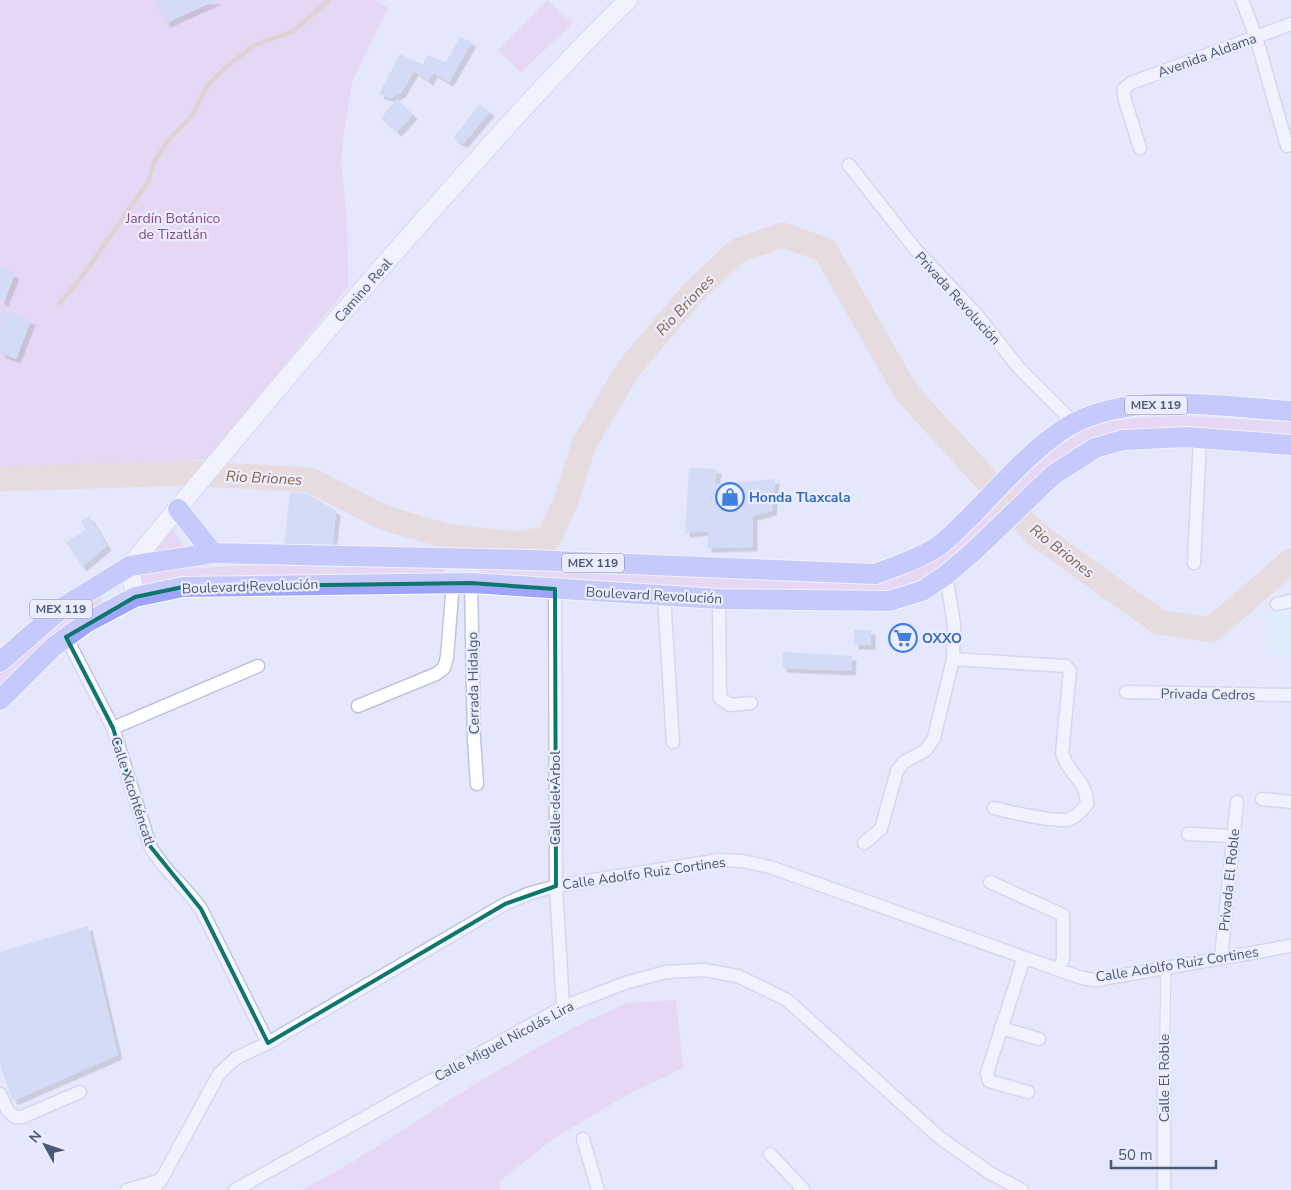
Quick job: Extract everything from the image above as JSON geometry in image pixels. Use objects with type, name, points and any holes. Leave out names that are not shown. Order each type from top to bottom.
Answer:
[{"type":"main road","name":"Camino Real","points":[[130,566],[224,452],[371,280],[533,96],[628,0]]},
{"type":"main road","name":"Boulevard Revolución","points":[[0,662],[62,608],[130,566],[213,554],[531,560],[874,574],[901,566],[935,549],[1034,454],[1074,424],[1107,411],[1177,404],[1291,412]]},
{"type":"main road","name":"Boulevard Revolución","points":[[0,700],[35,664],[66,637],[106,610],[135,598],[183,587],[462,583],[719,599],[889,601],[922,591],[946,575],[974,551],[1053,475],[1095,448],[1122,440],[1200,438],[1291,445]]},
{"type":"main road","points":[[178,509],[213,554]]},
{"type":"main road","points":[[130,566],[135,598]]},
{"type":"street","points":[[1242,0],[1256,37],[1287,146]]},
{"type":"street","name":"Avenida Aldama","points":[[1140,148],[1124,97],[1124,89],[1131,83],[1291,24]]},
{"type":"street","name":"Privada Revolución","points":[[849,165],[916,250],[976,315],[1019,368],[1074,424]]},
{"type":"street","points":[[1194,563],[1200,438]]},
{"type":"street","points":[[864,843],[880,829],[897,771],[904,762],[926,750],[934,738],[953,659],[954,624],[946,575]]},
{"type":"street","name":"Cerrada Hidalgo","points":[[358,706],[436,674],[444,668],[448,657],[462,583]]},
{"type":"street","name":"Cerrada Hidalgo","points":[[462,583],[477,784]]},
{"type":"street","name":"Calle del Árbol","points":[[555,589],[556,886],[563,1007]]},
{"type":"street","points":[[664,596],[673,742]]},
{"type":"street","points":[[719,599],[720,698],[730,705],[751,703]]},
{"type":"street","points":[[1277,604],[1291,601]]},
{"type":"street","name":"Calle Xicohténcatl","points":[[66,637],[113,728],[150,846],[158,861],[190,893],[201,909],[268,1043]]},
{"type":"street","points":[[953,659],[1066,666],[1070,671],[1062,753],[1064,763],[1086,791],[1087,804],[1079,815],[1066,820],[1014,814],[994,808]]},
{"type":"street","points":[[113,728],[258,666]]},
{"type":"street","name":"Privada Cedros","points":[[1126,692],[1291,695]]},
{"type":"street","points":[[1262,799],[1291,802]]},
{"type":"street","name":"Privada El Roble","points":[[1221,957],[1237,802]]},
{"type":"street","points":[[1188,834],[1233,836]]},
{"type":"street","name":"Calle Adolfo Ruiz Cortines","points":[[153,1190],[161,1180],[219,1074],[236,1058],[268,1043],[505,904],[556,886],[720,860],[742,861],[770,868],[1058,970],[1082,978],[1096,980],[1166,966],[1291,946]]},
{"type":"street","points":[[990,882],[1063,915],[1063,959],[1058,970]]},
{"type":"street","points":[[1024,958],[987,1073],[988,1081],[1028,1092]]},
{"type":"street","name":"Calle El Roble","points":[[1164,1190],[1166,966]]},
{"type":"street","name":"Calle Miguel Nicolás Lira","points":[[235,1190],[563,1007],[625,982],[666,972],[704,970],[738,976],[787,1000],[938,1137],[990,1173],[1022,1190]]},
{"type":"street","points":[[1001,1028],[1039,1039]]},
{"type":"street","points":[[0,1094],[8,1111],[15,1117],[22,1117],[80,1092]]},
{"type":"street","points":[[583,1138],[598,1190]]},
{"type":"street","points":[[770,1154],[804,1190]]},
{"type":"street","points":[[127,1190],[161,1180]]},
{"type":"highlighted area","points":[[471,583],[555,589],[556,886],[505,904],[268,1043],[201,909],[150,846],[113,728],[66,637],[135,597],[183,587]]},
{"type":"shaded area","points":[[1291,605],[1291,652],[1267,656],[1270,609]]},
{"type":"green space","name":"Jardín Botánico de Tizatlán","points":[[0,0],[375,0],[388,8],[352,82],[344,133],[341,162],[347,220],[348,287],[223,440],[213,459],[0,469]]},
{"type":"green space","points":[[547,0],[573,23],[521,72],[498,50]]},
{"type":"green space","points":[[1182,416],[1291,422],[1291,439],[1096,444],[972,548],[913,585],[880,595],[716,592],[479,580],[480,565],[908,571],[930,563],[942,556],[979,524],[1037,465],[1078,434],[1099,425],[1119,420]]},
{"type":"green space","points":[[172,528],[187,552],[147,559]]},
{"type":"green space","points":[[253,565],[444,565],[446,580],[140,591],[138,573]]},
{"type":"green space","points":[[98,592],[104,608],[0,692],[0,671],[4,666]]},
{"type":"green space","points":[[676,1000],[683,1068],[627,1095],[553,1139],[499,1182],[500,1190],[302,1190],[346,1166],[478,1082],[572,1028],[627,1003]]},
{"type":"building","points":[[156,0],[217,0],[166,23]]},
{"type":"building","points":[[460,37],[472,42],[449,82],[433,73],[429,81],[414,71],[401,93],[391,98],[379,94],[400,54],[423,65],[427,55],[446,62]]},
{"type":"building","points":[[397,99],[413,115],[397,132],[381,118]]},
{"type":"building","points":[[480,104],[490,112],[463,144],[453,138]]},
{"type":"building","points":[[0,268],[15,274],[4,302],[0,301]]},
{"type":"building","points":[[1,309],[31,321],[16,359],[0,353]]},
{"type":"building","name":"Honda Tlaxcala","points":[[689,468],[717,469],[715,484],[775,479],[772,511],[753,516],[753,547],[707,548],[709,531],[685,533]]},
{"type":"building","points":[[290,492],[308,494],[336,511],[332,550],[284,549]]},
{"type":"building","points":[[89,516],[107,546],[82,567],[66,542],[86,530],[81,521]]},
{"type":"building","points":[[854,630],[871,630],[871,645],[854,645]]},
{"type":"building","points":[[783,652],[852,656],[851,671],[782,668]]},
{"type":"building","points":[[88,926],[118,1055],[13,1101],[0,1064],[0,952]]},
{"type":"waterway","points":[[60,303],[86,271],[148,182],[154,162],[169,139],[192,116],[207,86],[227,66],[255,45],[292,32],[329,0]]},
{"type":"waterway","name":"Rio Briones","points":[[0,479],[185,473],[310,480],[385,518],[446,536],[517,544],[549,538],[567,498],[584,444],[629,368],[691,295],[737,251],[783,235],[825,250],[906,392],[1036,534],[1159,622],[1211,630],[1291,561]]},
{"type":"place","name":"Honda Tlaxcala","points":[[730,497]]},
{"type":"place","name":"OXXO","points":[[903,638]]}]
